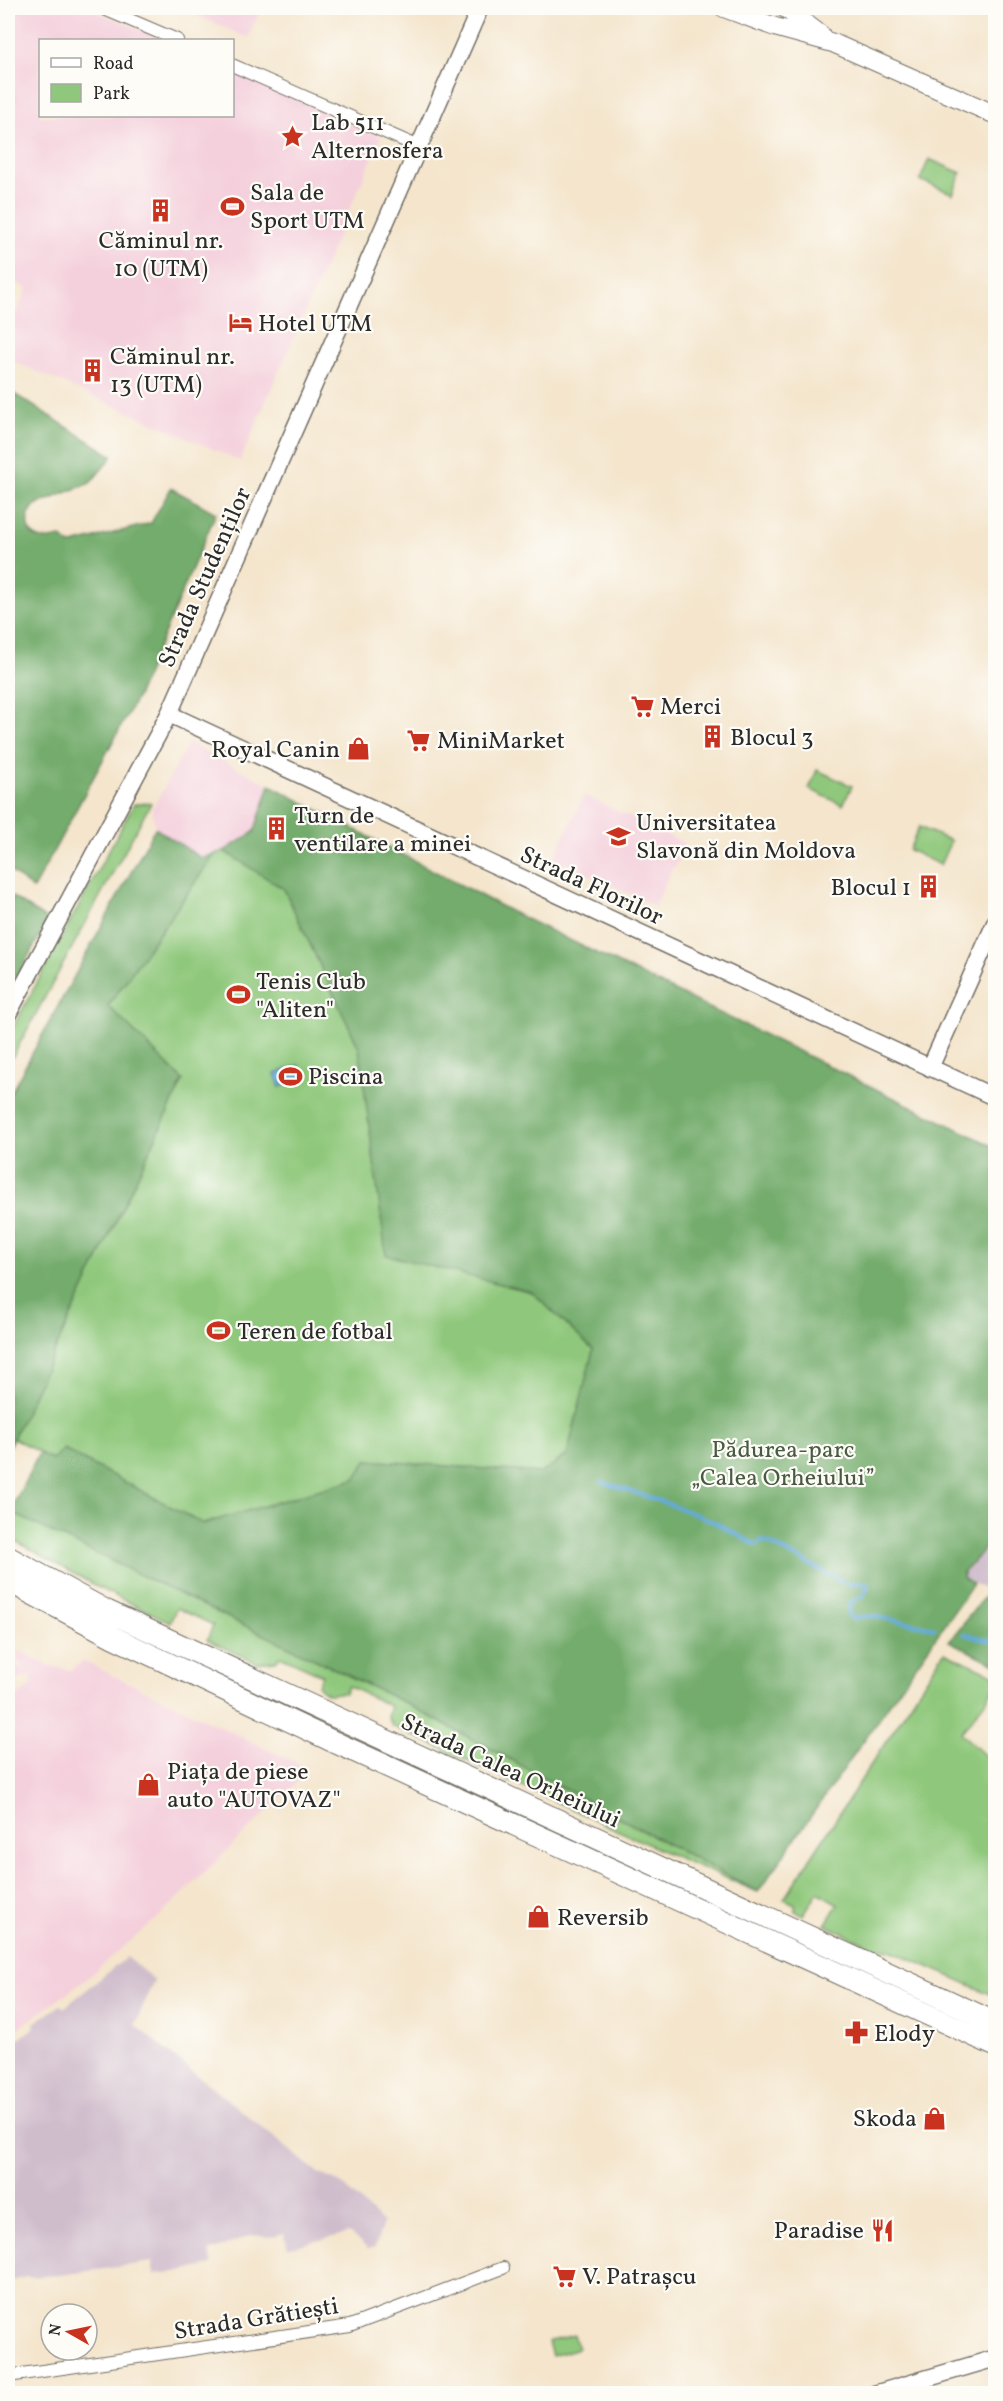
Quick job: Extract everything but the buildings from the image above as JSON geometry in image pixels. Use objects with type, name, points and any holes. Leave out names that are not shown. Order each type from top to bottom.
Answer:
[{"type":"highway","name":"Strada Calea Orheiului","points":[[8,1557],[107,1611],[996,2023]]},
{"type":"highway","name":"Strada Calea Orheiului","points":[[8,1581],[113,1637],[332,1741],[996,2046]]},
{"type":"highway","points":[[332,1741],[341,1719]]},
{"type":"main road","name":"Strada Studenților","points":[[8,1014],[169,714],[480,8]]},
{"type":"main road","points":[[785,8],[833,43]]},
{"type":"main road","points":[[738,9],[775,27],[833,43],[996,115]]},
{"type":"main road","name":"Strada Florilor","points":[[169,714],[996,1098]]},
{"type":"main road","points":[[930,1068],[996,921]]},
{"type":"main road","points":[[874,2394],[996,2358]]},
{"type":"street","points":[[102,8],[175,39]]},
{"type":"street","points":[[234,66],[419,147]]},
{"type":"street","name":"Strada Grătiești","points":[[8,2376],[350,2326],[503,2268]]},
{"type":"shaded area","points":[[8,8],[89,8],[162,39],[39,39],[39,117],[234,117],[234,71],[381,137],[240,461],[8,359],[8,333],[27,288],[8,279]]},
{"type":"shaded area","points":[[180,8],[261,8],[248,38]]},
{"type":"shaded area","points":[[189,743],[270,785],[254,832],[228,850],[201,858],[155,828],[152,809]]},
{"type":"shaded area","points":[[584,795],[686,844],[655,906],[554,858]]},
{"type":"shaded area","points":[[995,1535],[995,1596],[963,1577],[963,1572],[987,1547],[990,1538]]},
{"type":"shaded area","points":[[20,1651],[47,1665],[71,1670],[83,1661],[305,1767],[299,1780],[161,1915],[88,1977],[8,2036],[8,1704],[33,1684],[31,1676],[8,1682],[8,1660],[29,1673],[15,1659]]},
{"type":"shaded area","points":[[127,1957],[154,1980],[135,2025],[318,2173],[341,2183],[383,2223],[375,2247],[368,2249],[349,2233],[288,2248],[284,2233],[269,2237],[253,2235],[209,2252],[213,2264],[186,2271],[154,2274],[152,2262],[61,2275],[26,2277],[8,2282],[8,2059],[10,2056],[8,2046],[35,2027],[34,2023],[61,2005],[64,2008]]},
{"type":"green space","points":[[929,159],[961,173],[953,194],[920,180]]},
{"type":"green space","points":[[8,390],[113,456],[90,483],[35,505],[29,515],[28,525],[31,533],[36,537],[44,539],[61,537],[69,545],[151,523],[171,488],[216,513],[137,697],[33,889],[8,869]]},
{"type":"green space","points":[[817,770],[852,786],[843,805],[809,789]]},
{"type":"green space","name":"Pădurea-parc „Calea Orheiului”","points":[[270,785],[512,912],[995,1147],[995,1535],[990,1538],[987,1546],[963,1572],[963,1577],[973,1584],[758,1892],[399,1700],[10,1512],[39,1453],[53,1460],[63,1449],[203,1524],[355,1479],[367,1460],[541,1473],[567,1455],[593,1350],[532,1292],[386,1255],[359,1048],[284,889],[224,851],[254,832]]},
{"type":"green space","points":[[151,803],[8,1065],[8,1036],[134,804]]},
{"type":"green space","points":[[919,827],[951,841],[940,865],[909,850]]},
{"type":"green space","points":[[155,828],[201,858],[215,854],[108,1006],[183,1080],[8,1449],[8,1098]]},
{"type":"green space","points":[[224,851],[284,889],[359,1048],[386,1254],[532,1292],[593,1350],[567,1455],[541,1473],[367,1460],[355,1479],[203,1524],[63,1449],[53,1460],[13,1438],[183,1081],[108,1006],[215,854]]},
{"type":"green space","points":[[8,894],[48,920],[8,995]]},
{"type":"green space","points":[[10,1512],[399,1700],[758,1892],[658,1849],[392,1726],[387,1716],[390,1706],[348,1686],[345,1693],[328,1694],[318,1685],[322,1675],[280,1656],[276,1661],[257,1663],[207,1640],[213,1625],[177,1608],[170,1622],[105,1591],[8,1537],[8,1514]]},
{"type":"green space","points":[[989,1591],[995,1596],[995,1664],[949,1641]]},
{"type":"green space","points":[[944,1652],[995,1675],[995,1688],[961,1733],[995,1765],[995,1996],[890,1950],[874,1948],[825,1925],[838,1904],[818,1892],[803,1915],[795,1911],[795,1904],[784,1899]]},
{"type":"green space","points":[[342,1731],[890,1985],[890,1987],[340,1734]]},
{"type":"green space","points":[[574,2335],[578,2348],[552,2356],[548,2342]]},
{"type":"water","name":"Piscina","points":[[299,1065],[304,1078],[280,1087],[275,1074]]},
{"type":"waterway","points":[[602,1482],[714,1522],[756,1545],[762,1540],[848,1584],[869,1585],[863,1596],[849,1603],[849,1616],[852,1618],[872,1616],[935,1628]]},
{"type":"waterway","points":[[964,1634],[996,1642]]},
{"type":"place","name":"Lab 511 Alternosfera","points":[[293,136]]},
{"type":"place","name":"Sala de Sport UTM","points":[[232,206]]},
{"type":"place","name":"Căminul nr. 10 (UTM)","points":[[161,210]]},
{"type":"place","name":"Hotel UTM","points":[[240,323]]},
{"type":"place","name":"Căminul nr. 13 (UTM)","points":[[92,370]]},
{"type":"place","name":"Merci","points":[[642,706]]},
{"type":"place","name":"Blocul 3","points":[[712,737]]},
{"type":"place","name":"MiniMarket","points":[[419,740]]},
{"type":"place","name":"Royal Canin","points":[[358,749]]},
{"type":"place","name":"Turn de ventilare a minei","points":[[276,829]]},
{"type":"place","name":"Universitatea Slavonă din Moldova","points":[[618,836]]},
{"type":"place","name":"Blocul 1","points":[[929,887]]},
{"type":"place","name":"Tenis Club \"Aliten\"","points":[[238,995]]},
{"type":"place","name":"Piscina","points":[[290,1076]]},
{"type":"place","name":"Teren de fotbal","points":[[219,1331]]},
{"type":"place","name":"Piața de piese auto \"AUTOVAZ\"","points":[[149,1785]]},
{"type":"place","name":"Reversib","points":[[539,1917]]},
{"type":"place","name":"Elody","points":[[856,2033]]},
{"type":"place","name":"Skoda","points":[[935,2118]]},
{"type":"place","name":"Paradise","points":[[882,2230]]},
{"type":"place","name":"V. Patrașcu","points":[[564,2276]]}]
